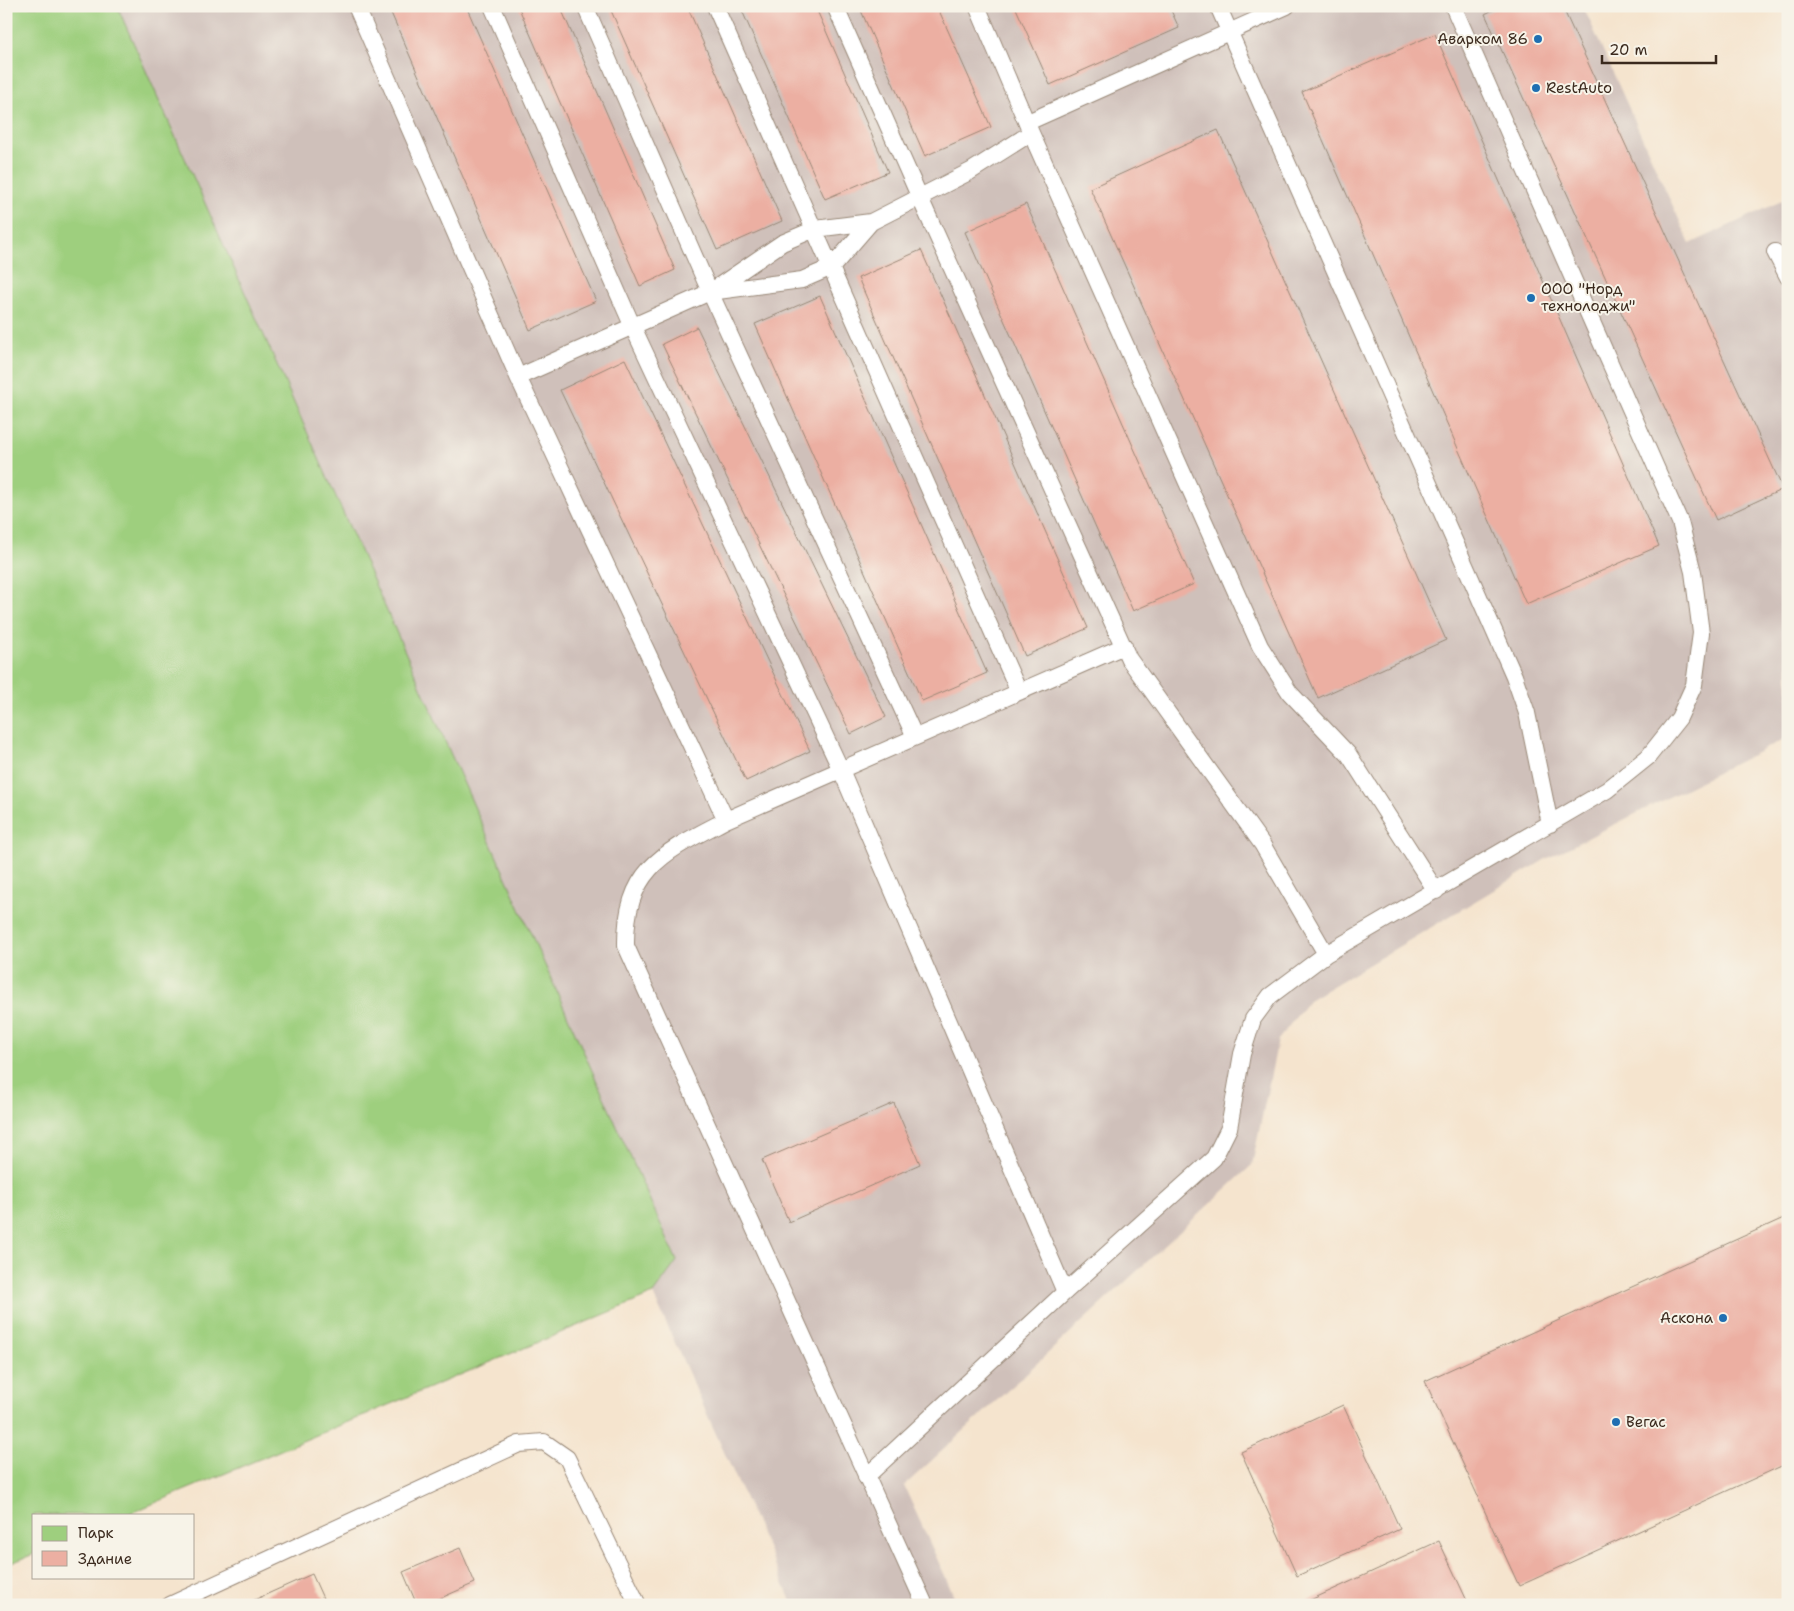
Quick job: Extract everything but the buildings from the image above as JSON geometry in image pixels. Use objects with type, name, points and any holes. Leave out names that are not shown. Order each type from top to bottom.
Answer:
[{"type":"lane","points":[[356,6],[518,377],[726,820]]},
{"type":"lane","points":[[492,6],[632,326],[841,770],[1065,1292]]},
{"type":"lane","points":[[585,6],[710,292],[915,737]]},
{"type":"lane","points":[[716,6],[1019,692]]},
{"type":"lane","points":[[836,6],[920,198],[1129,659],[1262,844],[1326,954]]},
{"type":"lane","points":[[977,6],[1260,646],[1290,693],[1348,754],[1436,890]]},
{"type":"lane","points":[[1218,6],[1514,676],[1527,714],[1550,824]]},
{"type":"lane","points":[[518,377],[710,292],[782,244],[815,229],[871,222],[971,171],[1030,128],[1288,6]]},
{"type":"lane","points":[[866,1477],[1065,1292],[1214,1158],[1229,1128],[1242,1054],[1253,1019],[1270,996],[1326,954],[1607,790],[1648,757],[1679,718],[1694,685],[1701,633],[1693,572],[1680,522],[1453,6]]},
{"type":"lane","points":[[710,292],[802,280],[832,267],[871,222]]},
{"type":"lane","points":[[1775,252],[1788,276]]},
{"type":"lane","points":[[925,1605],[626,946],[626,924],[632,898],[643,877],[660,858],[681,843],[726,820],[1124,646]]},
{"type":"lane","points":[[170,1605],[519,1444],[544,1442],[567,1458],[638,1605]]},
{"type":"shaded area","points":[[117,6],[1583,6],[1690,244],[1788,198],[1788,737],[1546,859],[1309,1000],[1278,1040],[1252,1165],[904,1486],[958,1605],[793,1605],[653,1294],[677,1261]]},
{"type":"green space","points":[[6,6],[117,6],[677,1261],[653,1294],[128,1514],[32,1514],[32,1555],[6,1565]]},
{"type":"place","name":"Аварком 86","points":[[1538,39]]},
{"type":"place","name":"RestAuto","points":[[1536,88]]},
{"type":"place","name":"ООО \"Норд технолоджи\"","points":[[1531,298]]},
{"type":"place","name":"Аскона","points":[[1723,1318]]},
{"type":"place","name":"Вегас","points":[[1616,1422]]}]
